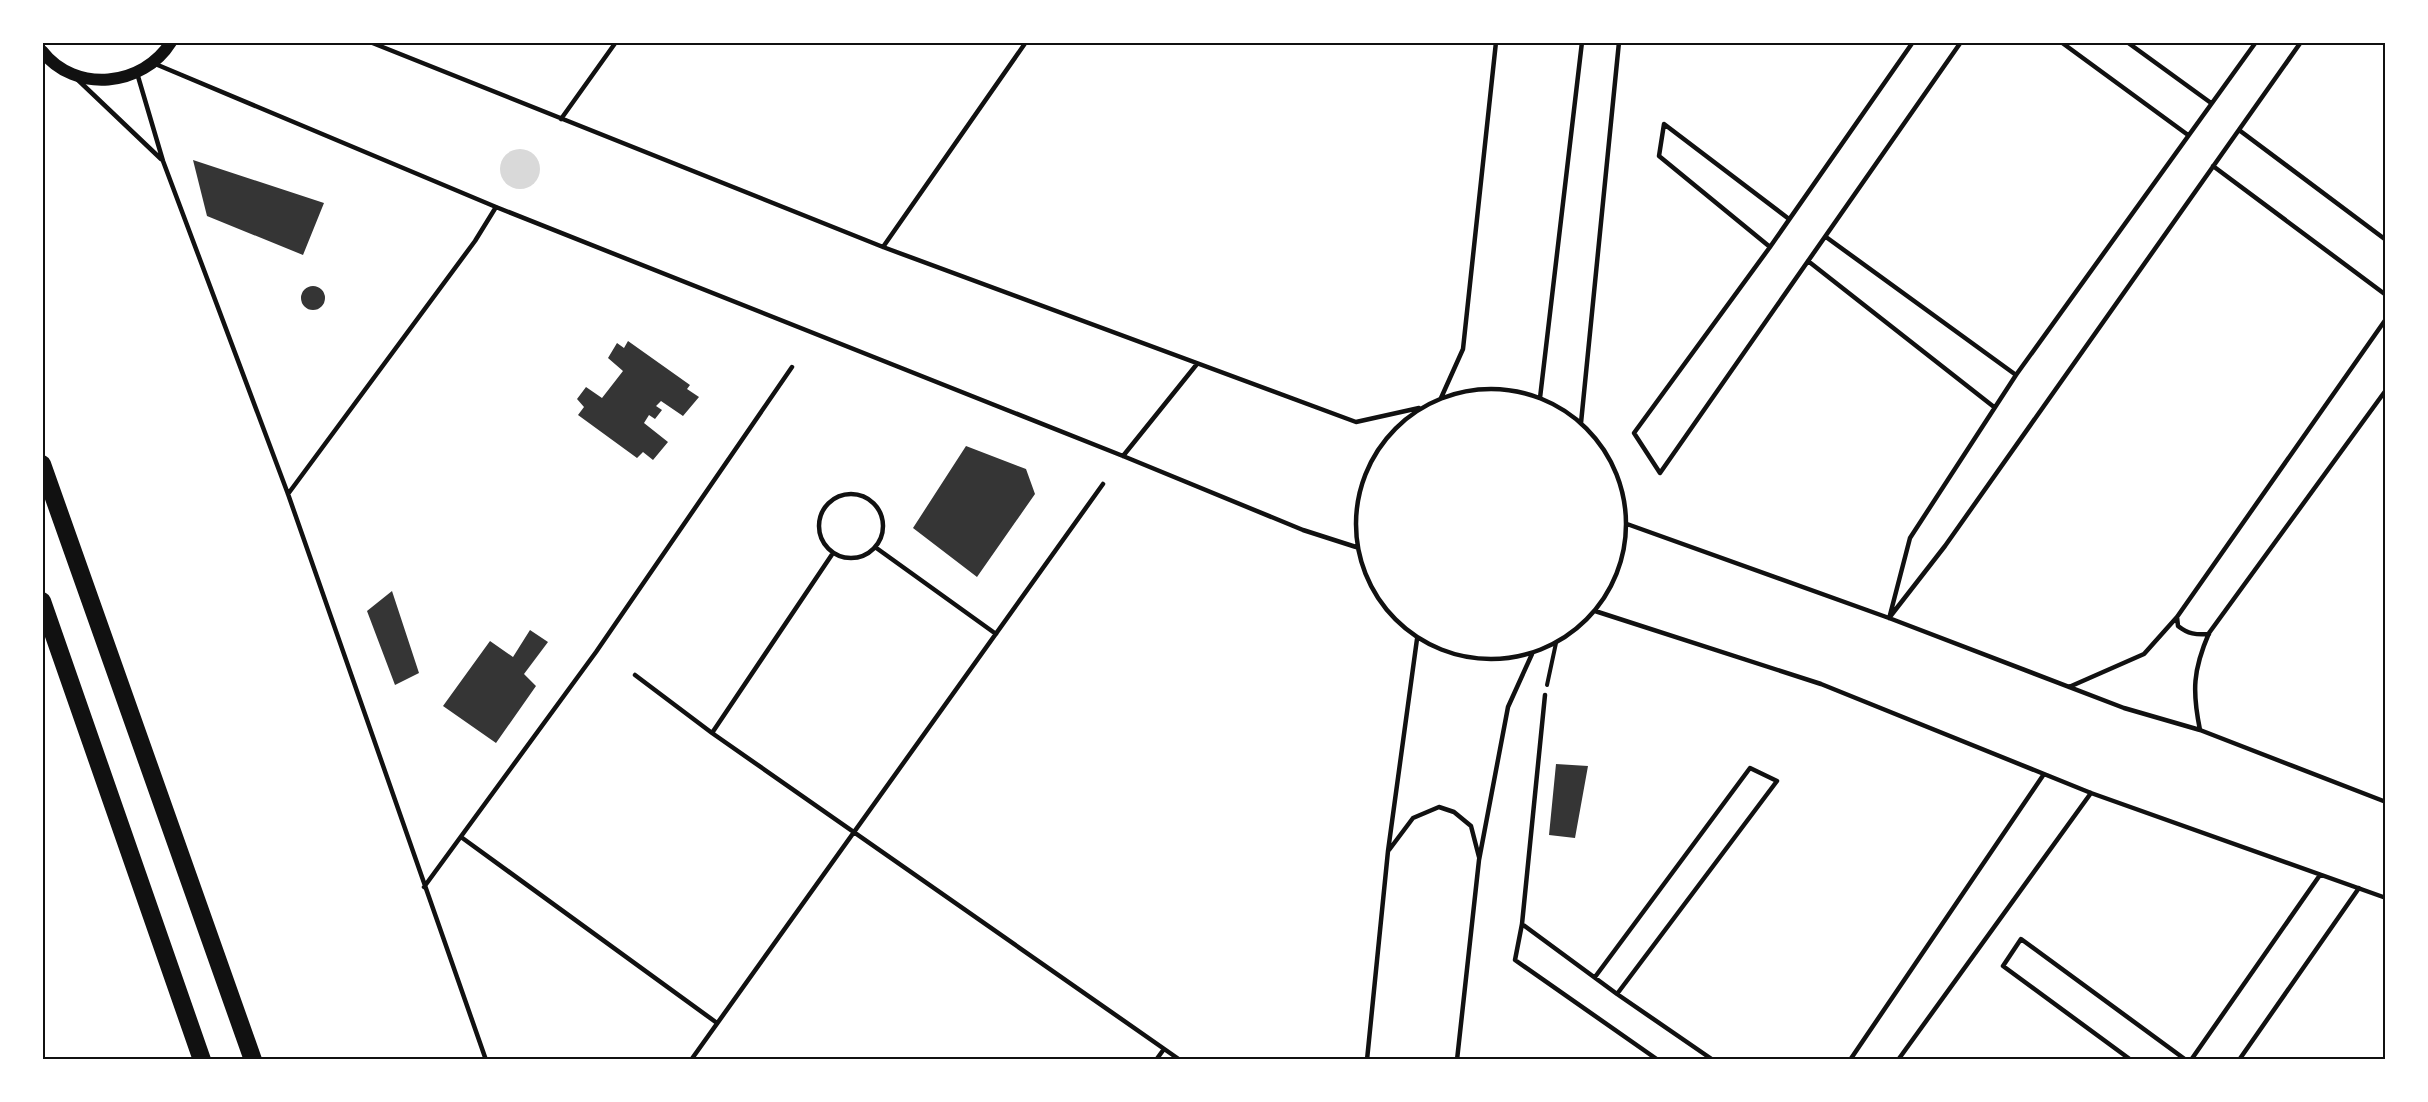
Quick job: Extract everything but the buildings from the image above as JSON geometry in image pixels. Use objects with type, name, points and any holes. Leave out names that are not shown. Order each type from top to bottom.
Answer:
[{"type":"highway","points":[[42,464],[253,1060]]},
{"type":"highway","points":[[42,601],[202,1060]]},
{"type":"main road","points":[[42,51],[48,59],[71,74],[93,80],[116,80],[137,73],[153,63],[171,42]]},
{"type":"lane","points":[[370,42],[884,247],[1356,422],[1419,408],[1442,398],[1474,390],[1508,390],[1540,398],[1562,409],[1581,423],[1610,459],[1625,502],[1627,524],[1619,565],[1612,585],[1596,611],[1577,629],[1556,643],[1532,654],[1493,660],[1453,655],[1417,639],[1388,614],[1367,583],[1356,547],[1358,493],[1380,445],[1419,408]]},
{"type":"lane","points":[[561,119],[616,42]]},
{"type":"lane","points":[[884,247],[1026,42]]},
{"type":"lane","points":[[1442,398],[1463,349],[1496,42]]},
{"type":"lane","points":[[1540,398],[1582,42]]},
{"type":"lane","points":[[1581,423],[1619,42]]},
{"type":"lane","points":[[1913,42],[1770,247],[1634,433],[1659,473],[1961,42]]},
{"type":"lane","points":[[2061,42],[2188,135]]},
{"type":"lane","points":[[2127,42],[2211,103]]},
{"type":"lane","points":[[1889,618],[1910,538],[2016,375],[2256,42]]},
{"type":"lane","points":[[1889,618],[1945,546],[2301,42]]},
{"type":"lane","points":[[153,63],[496,207],[1123,456],[1303,530],[1356,547]]},
{"type":"lane","points":[[137,73],[163,161],[288,494],[486,1060]]},
{"type":"lane","points":[[71,74],[163,161]]},
{"type":"lane","points":[[1770,247],[1659,156],[1664,124],[1789,219]]},
{"type":"lane","points":[[2239,130],[2386,240]]},
{"type":"lane","points":[[2213,166],[2386,295]]},
{"type":"lane","points":[[288,494],[475,241],[496,207]]},
{"type":"lane","points":[[1826,237],[2016,375]]},
{"type":"lane","points":[[1808,261],[1994,407]]},
{"type":"lane","points":[[2069,687],[2144,654],[2177,617],[2386,319]]},
{"type":"lane","points":[[1123,456],[1197,364]]},
{"type":"lane","points":[[424,887],[596,652],[792,368]]},
{"type":"lane","points":[[2200,730],[2194,701],[2194,680],[2199,657],[2209,633],[2386,390]]},
{"type":"lane","points":[[691,1060],[1103,484]]},
{"type":"lane","points":[[843,495],[863,496],[879,510],[883,520],[883,531],[875,547],[864,555],[854,558],[833,553],[821,536],[821,516],[826,507],[843,495]]},
{"type":"lane","points":[[1627,524],[1889,618],[2124,708],[2200,730],[2385,800]]},
{"type":"lane","points":[[875,547],[996,634]]},
{"type":"lane","points":[[712,733],[833,553]]},
{"type":"lane","points":[[1596,611],[1821,684],[2091,793],[2386,898]]},
{"type":"lane","points":[[2177,617],[2178,626],[2186,632],[2198,635],[2209,633]]},
{"type":"lane","points":[[1367,1060],[1388,851],[1417,639]]},
{"type":"lane","points":[[1457,1060],[1479,860],[1508,707],[1532,654]]},
{"type":"lane","points":[[635,675],[712,733],[1180,1060]]},
{"type":"lane","points":[[1545,695],[1522,924],[1515,960],[1658,1060]]},
{"type":"lane","points":[[1595,977],[1750,768],[1777,781],[1617,994]]},
{"type":"lane","points":[[1850,1060],[2044,774]]},
{"type":"lane","points":[[1898,1060],[2091,793]]},
{"type":"lane","points":[[1388,851],[1413,818],[1439,807],[1454,812],[1471,826],[1479,860]]},
{"type":"lane","points":[[461,837],[717,1023]]},
{"type":"lane","points":[[2191,1060],[2320,876]]},
{"type":"lane","points":[[2239,1060],[2359,888]]},
{"type":"lane","points":[[1522,924],[1617,994],[1713,1060]]},
{"type":"lane","points":[[2131,1060],[2003,966],[2021,939],[2186,1060]]},
{"type":"lane","points":[[1156,1060],[1164,1049]]},
{"type":"path","points":[[1545,695],[1556,643]]},
{"type":"shaded area","points":[[520,149],[528,150],[534,155],[539,161],[539,177],[534,183],[528,188],[520,189],[512,188],[506,183],[501,177],[500,169],[501,161],[506,155],[512,150]]}]
